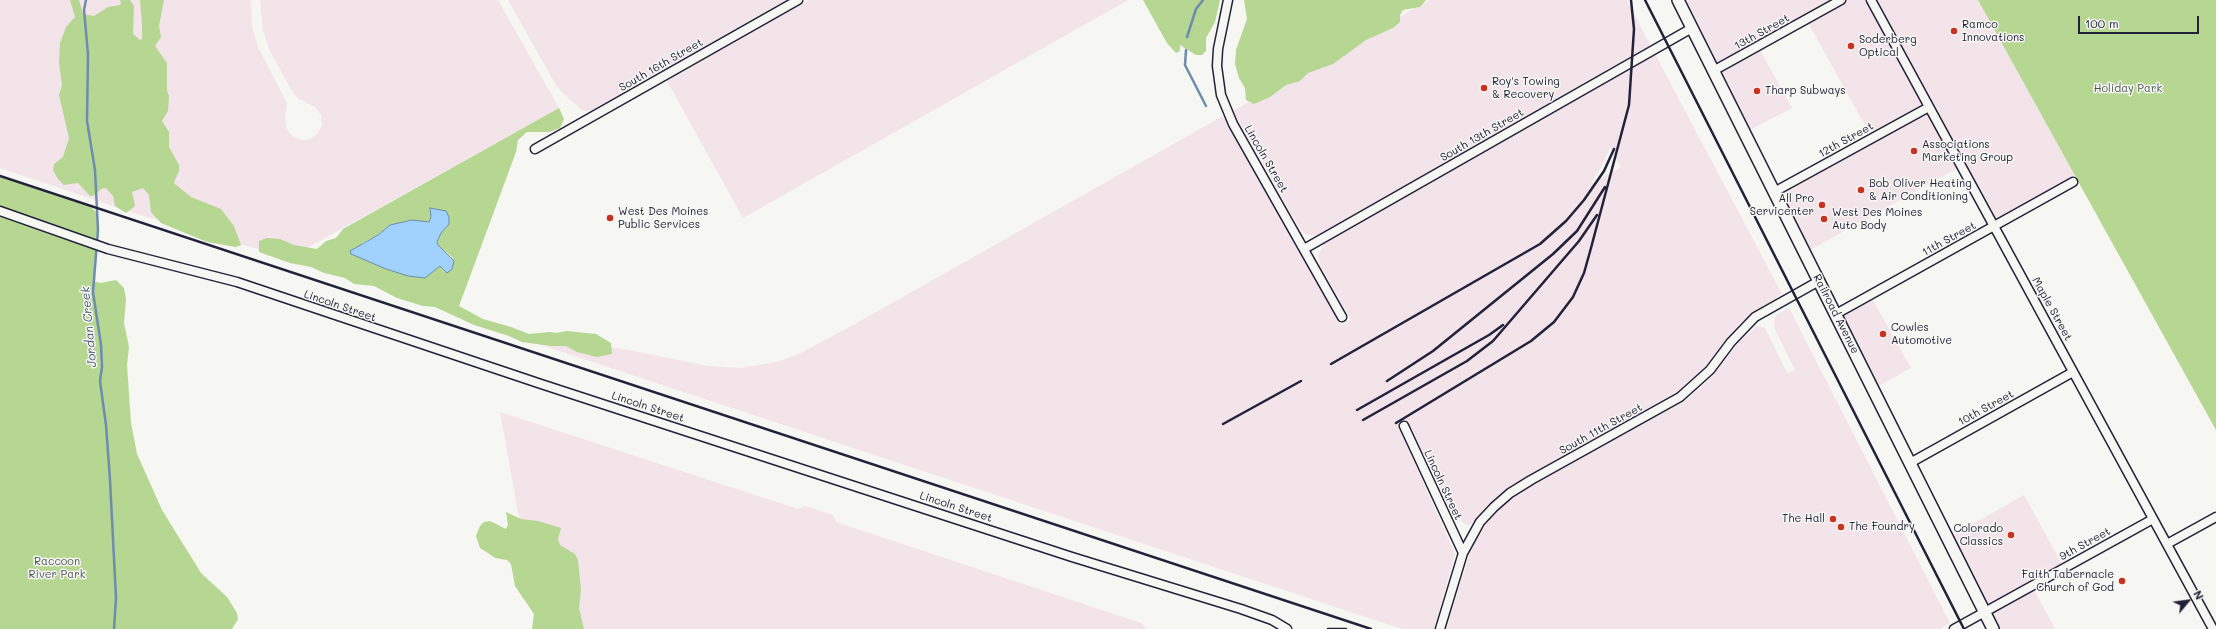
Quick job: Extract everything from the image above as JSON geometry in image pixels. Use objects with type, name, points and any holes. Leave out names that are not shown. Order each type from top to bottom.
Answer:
[{"type":"main road","name":"Railroad Avenue","points":[[1678,0],[1993,629]]},
{"type":"street","name":"South 16th Street","points":[[535,149],[798,0]]},
{"type":"street","name":"Lincoln Street","points":[[1228,0],[1218,49],[1217,66],[1220,95],[1233,124],[1342,317]]},
{"type":"street","name":"13th Street","points":[[1713,71],[1841,0]]},
{"type":"street","name":"Maple Street","points":[[1871,0],[2213,629]]},
{"type":"street","name":"South 13th Street","points":[[1304,249],[1692,28]]},
{"type":"street","name":"12th Street","points":[[1774,192],[1929,107]]},
{"type":"street","name":"11th Street","points":[[1836,314],[2073,182]]},
{"type":"street","name":"Lincoln Street","points":[[0,211],[108,249],[237,282],[514,375],[1065,554],[1241,609],[1272,620],[1287,629]]},
{"type":"street","name":"South 11th Street","points":[[1440,629],[1463,552],[1480,522],[1494,507],[1510,493],[1680,397],[1706,374],[1731,342],[1755,317],[1819,281]]},
{"type":"street","name":"10th Street","points":[[1910,463],[2073,372]]},
{"type":"street","name":"Lincoln Street","points":[[1404,426],[1463,552]]},
{"type":"street","points":[[2167,544],[2216,517]]},
{"type":"street","name":"9th Street","points":[[1954,629],[2153,519]]},
{"type":"shaded area","points":[[0,0],[251,0],[252,26],[258,47],[287,103],[285,120],[287,130],[293,137],[302,140],[311,139],[318,133],[322,125],[321,115],[315,107],[299,99],[293,93],[270,51],[263,31],[260,0],[498,0],[559,108],[289,258],[137,214],[0,168]]},
{"type":"shaded area","points":[[508,0],[786,0],[592,110],[587,111],[580,109],[557,87]]},
{"type":"shaded area","points":[[809,0],[1128,0],[743,218],[667,81]]},
{"type":"shaded area","points":[[1429,0],[1627,0],[1650,45],[1321,234],[1313,236],[1305,234],[1300,229],[1233,111]]},
{"type":"shaded area","points":[[1678,0],[1978,0],[2079,183],[2073,182],[1994,227],[1961,166],[1805,253],[1774,192],[1872,138],[1806,19],[1758,46],[1792,108],[1744,133]]},
{"type":"shaded area","points":[[1655,54],[1782,294],[1739,324],[1704,368],[1678,391],[1511,485],[1495,498],[1470,525],[1466,525],[1451,512],[1411,427],[1402,434],[1455,554],[1434,629],[1402,629],[526,340],[535,335],[623,349],[708,366],[740,368],[777,362],[801,353],[855,324],[1223,116],[1341,325],[1351,320],[1320,265],[1318,255],[1324,244]],"holes":[[[1610,148],[1621,167],[1591,184]]]},
{"type":"shaded area","points":[[1870,295],[1911,368],[1873,389],[1836,314]]},
{"type":"shaded area","points":[[1789,308],[1950,623],[1940,629],[1446,629],[1472,547],[1489,520],[1505,504],[1523,491],[1689,398],[1712,377],[1739,342],[1757,326],[1765,328],[1787,373],[1795,370],[1775,329],[1774,320],[1776,315]]},
{"type":"shaded area","points":[[500,412],[798,509],[805,506],[833,515],[836,522],[1141,623],[1148,629],[539,629]]},
{"type":"shaded area","points":[[2024,495],[2064,568],[2032,586],[2055,629],[1993,629],[1948,538]]},
{"type":"green space","points":[[70,0],[79,0],[83,14],[94,16],[108,7],[120,5],[120,0],[130,0],[134,6],[133,34],[140,40],[142,39],[142,25],[140,0],[164,0],[159,26],[161,37],[155,46],[167,63],[167,91],[169,96],[168,111],[162,121],[169,132],[169,147],[179,165],[179,171],[174,182],[191,197],[221,209],[234,226],[241,245],[236,247],[207,242],[161,223],[151,212],[149,195],[143,188],[132,192],[135,206],[126,213],[115,206],[113,196],[106,188],[101,189],[95,195],[90,196],[78,183],[64,185],[58,179],[53,170],[54,164],[63,157],[69,138],[59,95],[62,85],[59,62],[60,43],[66,27],[75,17]]},
{"type":"green space","points":[[1143,0],[1220,0],[1215,22],[1206,38],[1206,51],[1202,55],[1196,55],[1180,45],[1180,51],[1176,53],[1167,43]]},
{"type":"green space","points":[[1244,0],[1426,0],[1420,7],[1403,10],[1400,15],[1400,22],[1393,28],[1366,40],[1333,64],[1308,73],[1300,81],[1286,85],[1270,97],[1254,104],[1246,100],[1245,88],[1239,78],[1235,64],[1236,50],[1247,19]]},
{"type":"green space","name":"Holiday Park","points":[[1978,0],[2216,0],[2216,430],[2079,183]]},
{"type":"green space","points":[[559,108],[564,119],[560,128],[549,132],[527,132],[518,140],[516,152],[459,306],[483,319],[529,334],[567,331],[596,334],[611,343],[612,354],[597,357],[577,352],[566,346],[551,346],[522,342],[509,336],[474,325],[435,307],[423,306],[397,298],[374,286],[354,284],[345,278],[324,273],[311,267],[290,263],[259,252],[259,241],[267,238],[280,239],[294,245],[317,249],[326,241],[336,238],[343,229]],"holes":[[[430,211],[449,224],[441,233],[437,242],[438,245],[453,258],[445,272],[440,266],[437,266],[428,275],[422,278],[386,269],[373,263],[362,243],[378,235],[390,225],[412,220],[429,222],[431,217]]]},
{"type":"green space","name":"Raccoon River Park","points":[[0,176],[89,205],[97,213],[98,230],[94,281],[100,283],[116,280],[124,288],[126,299],[124,323],[129,347],[127,365],[131,423],[137,454],[162,510],[201,573],[227,597],[237,613],[238,619],[232,629],[0,629]]},
{"type":"green space","points":[[506,512],[521,519],[538,521],[561,528],[558,539],[560,545],[575,554],[578,560],[581,590],[579,608],[584,629],[532,629],[534,614],[515,586],[511,564],[507,560],[495,558],[480,548],[476,536],[480,526],[484,522],[490,521],[506,529],[508,525]]},
{"type":"water","points":[[430,208],[446,211],[449,217],[449,224],[441,233],[437,242],[438,245],[454,261],[452,269],[447,273],[440,266],[425,278],[408,276],[386,269],[351,254],[350,251],[378,235],[390,225],[412,220],[429,222],[431,217]]},
{"type":"waterway","name":"Jordan Creek","points":[[86,0],[84,10],[88,54],[87,121],[95,170],[98,230],[93,292],[101,345],[102,367],[100,381],[106,425],[110,480],[116,598],[114,629]]},
{"type":"waterway","points":[[1187,37],[1196,9],[1203,0]]},
{"type":"waterway","points":[[1186,50],[1185,65],[1206,106]]},
{"type":"railway","points":[[1396,423],[1531,341],[1554,322],[1573,297],[1584,273],[1629,105],[1634,29],[1631,0]]},
{"type":"railway","points":[[1645,0],[1964,629]]},
{"type":"railway","points":[[1331,364],[1540,244],[1566,221],[1584,200],[1604,171],[1614,149]]},
{"type":"railway","points":[[0,176],[1371,629]]},
{"type":"railway","points":[[1387,381],[1433,351],[1553,254],[1577,231],[1605,187]]},
{"type":"railway","points":[[1363,420],[1467,361],[1493,341],[1579,241],[1597,215]]},
{"type":"railway","points":[[1357,410],[1489,335],[1503,325]]},
{"type":"railway","points":[[1223,424],[1301,381]]},
{"type":"railway","points":[[1328,629],[1346,629]]},
{"type":"place","name":"Ramco Innovations","points":[[1954,31]]},
{"type":"place","name":"Soderberg Optical","points":[[1851,46]]},
{"type":"place","name":"Roy's Towing & Recovery","points":[[1484,88]]},
{"type":"place","name":"Tharp Subways","points":[[1757,91]]},
{"type":"place","name":"Associations Marketing Group","points":[[1914,151]]},
{"type":"place","name":"Bob Oliver Heating & Air Conditioning","points":[[1861,190]]},
{"type":"place","name":"All Pro Servicenter","points":[[1822,205]]},
{"type":"place","name":"West Des Moines Public Services","points":[[610,218]]},
{"type":"place","name":"West Des Moines Auto Body","points":[[1824,219]]},
{"type":"place","name":"Cowles Automotive","points":[[1883,334]]},
{"type":"place","name":"The Hall","points":[[1833,519]]},
{"type":"place","name":"The Foundry","points":[[1841,527]]},
{"type":"place","name":"Colorado Classics","points":[[2011,535]]},
{"type":"place","name":"Faith Tabernacle Church of God","points":[[2122,581]]}]
